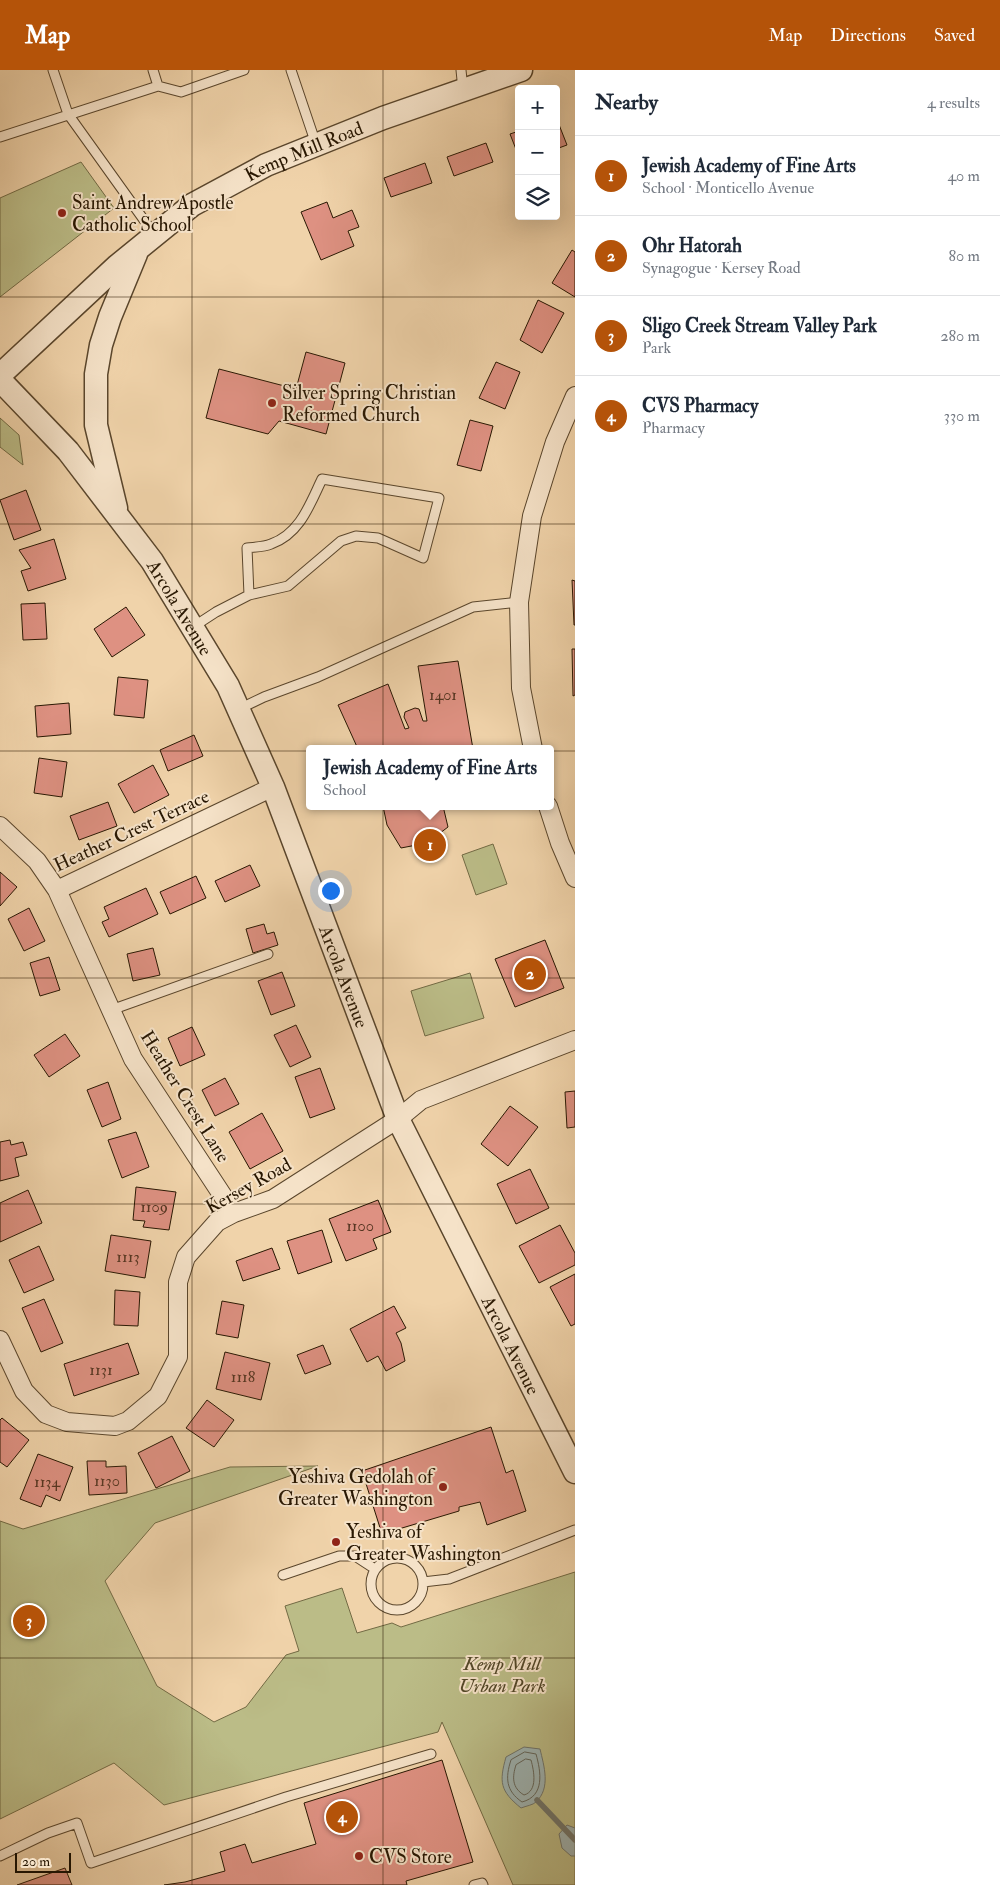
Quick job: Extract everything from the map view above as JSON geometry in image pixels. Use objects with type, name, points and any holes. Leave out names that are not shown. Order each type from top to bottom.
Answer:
[{"type":"street","name":"Kemp Mill Road","points":[[0,375],[117,266],[192,205],[266,165],[383,118],[462,80],[521,70]]},
{"type":"street","points":[[118,516],[96,426],[96,374],[101,345],[110,316],[147,242]]},
{"type":"street","name":"Arcola Avenue","points":[[0,380],[68,450],[152,561],[228,686],[273,787],[398,1119],[575,1472]]},
{"type":"street","points":[[532,745],[521,688],[519,602],[532,516],[554,442],[575,396]]},
{"type":"street","name":"Heather Crest Terrace","points":[[0,826],[37,861],[57,890],[273,787]]},
{"type":"street","points":[[549,810],[560,843],[575,878]]},
{"type":"street","name":"Heather Crest Lane","points":[[57,890],[134,1059],[234,1213]]},
{"type":"street","name":"Kersey Road","points":[[0,1340],[24,1391],[46,1414],[67,1422],[115,1426],[128,1421],[158,1396],[178,1357],[178,1282],[186,1257],[218,1222],[234,1213],[273,1199],[398,1119],[421,1100],[575,1040]]},
{"type":"lane","points":[[53,70],[68,114],[147,242]]},
{"type":"lane","points":[[153,70],[158,86]]},
{"type":"lane","points":[[0,137],[158,86],[181,92],[226,73],[244,70]]},
{"type":"lane","points":[[291,70],[316,145]]},
{"type":"lane","points":[[193,627],[249,595],[288,586],[341,541],[356,536],[378,538],[423,558],[439,498],[322,479],[304,518],[290,533],[271,544],[248,548],[249,595]]},
{"type":"lane","points":[[239,709],[264,697],[318,677],[473,607],[519,602]]},
{"type":"lane","points":[[111,1010],[268,954]]},
{"type":"lane","points":[[424,1582],[449,1579],[575,1530]]},
{"type":"lane","points":[[283,1575],[338,1556],[355,1556],[375,1568]]},
{"type":"lane","points":[[396,1557],[404,1558],[418,1567],[424,1582],[418,1600],[412,1606],[403,1610],[385,1608],[377,1603],[372,1595],[370,1586],[375,1568],[388,1559],[396,1557]]},
{"type":"lane","points":[[0,1856],[48,1833],[77,1823],[91,1863],[286,1797],[431,1754]]},
{"type":"lane","points":[[474,1885],[482,1883],[482,1885]]},
{"type":"green space","points":[[81,162],[114,208],[0,297],[0,198]]},
{"type":"green space","points":[[0,418],[19,435],[23,465],[0,447]]},
{"type":"green space","points":[[493,844],[507,884],[476,895],[462,855]]},
{"type":"green space","points":[[470,973],[484,1018],[425,1036],[411,991]]},
{"type":"green space","name":"Kemp Mill Urban Park","points":[[318,1466],[155,1523],[105,1581],[157,1686],[214,1722],[246,1707],[286,1655],[299,1651],[285,1606],[342,1588],[357,1633],[392,1623],[401,1627],[575,1572],[575,1885],[513,1885],[442,1722],[438,1732],[164,1805],[114,1763],[0,1819],[0,1521],[23,1529],[230,1467]]},
{"type":"water","points":[[524,1747],[540,1749],[545,1784],[541,1796],[536,1802],[521,1808],[505,1791],[502,1773],[506,1757]]},
{"type":"water","points":[[567,1825],[575,1828],[575,1856],[571,1856],[562,1848],[559,1834]]},
{"type":"building","points":[[560,127],[567,145],[560,148]]},
{"type":"building","points":[[515,132],[515,147],[510,134]]},
{"type":"building","points":[[486,143],[493,162],[454,176],[447,157]]},
{"type":"building","points":[[425,163],[432,183],[391,197],[384,178]]},
{"type":"building","points":[[327,202],[333,218],[352,210],[359,227],[348,231],[354,246],[321,260],[301,212]]},
{"type":"building","points":[[572,250],[575,252],[575,297],[552,283]]},
{"type":"building","points":[[538,300],[564,313],[542,353],[520,340]]},
{"type":"building","name":"Silver Spring Christian Reformed Church","points":[[306,352],[345,363],[326,434],[279,421],[268,434],[206,418],[219,369],[296,389]]},
{"type":"building","points":[[496,362],[520,372],[505,409],[479,398]]},
{"type":"building","points":[[470,420],[493,426],[481,471],[457,465]]},
{"type":"building","points":[[26,490],[41,530],[14,540],[0,500]]},
{"type":"building","points":[[54,539],[66,579],[28,591],[21,571],[31,568],[19,550]]},
{"type":"building","points":[[572,580],[575,581],[575,625],[574,625]]},
{"type":"building","points":[[45,603],[47,639],[23,640],[21,604]]},
{"type":"building","points":[[126,607],[145,635],[112,657],[94,629]]},
{"type":"building","points":[[572,649],[575,649],[575,695],[573,696]]},
{"type":"building","points":[[458,661],[472,745],[356,745],[338,705],[388,684],[405,729],[409,728],[404,717],[405,712],[415,708],[419,709],[423,721],[427,721],[418,666]]},
{"type":"building","points":[[118,677],[148,680],[144,718],[114,715]]},
{"type":"building","points":[[69,703],[71,734],[37,737],[35,706]]},
{"type":"building","points":[[194,735],[203,756],[168,771],[160,750]]},
{"type":"building","points":[[39,758],[67,762],[62,797],[34,793]]},
{"type":"building","points":[[153,765],[169,795],[134,813],[118,784]]},
{"type":"building","points":[[108,802],[117,826],[79,840],[70,816]]},
{"type":"building","points":[[384,810],[444,810],[448,827],[427,843],[401,848],[387,825]]},
{"type":"building","points":[[250,865],[260,886],[225,902],[215,881]]},
{"type":"building","points":[[0,872],[17,887],[0,906]]},
{"type":"building","points":[[196,876],[206,898],[170,914],[160,892]]},
{"type":"building","points":[[146,888],[158,914],[109,937],[102,922],[109,919],[104,907]]},
{"type":"building","points":[[29,908],[45,941],[24,951],[8,919]]},
{"type":"building","points":[[264,924],[267,934],[274,932],[278,945],[253,953],[246,929]]},
{"type":"building","points":[[545,940],[564,988],[515,1007],[495,959]]},
{"type":"building","points":[[153,948],[160,975],[133,981],[127,954]]},
{"type":"building","points":[[49,957],[60,990],[40,996],[30,963]]},
{"type":"building","points":[[282,972],[295,1006],[271,1015],[258,981]]},
{"type":"building","points":[[296,1025],[311,1057],[290,1067],[274,1035]]},
{"type":"building","points":[[192,1027],[205,1055],[180,1066],[168,1038]]},
{"type":"building","points":[[65,1034],[80,1056],[49,1077],[34,1055]]},
{"type":"building","points":[[320,1068],[335,1109],[310,1118],[295,1077]]},
{"type":"building","points":[[225,1078],[239,1104],[215,1116],[202,1090]]},
{"type":"building","points":[[108,1082],[121,1119],[102,1127],[87,1090]]},
{"type":"building","points":[[575,1091],[575,1127],[567,1128],[565,1092]]},
{"type":"building","points":[[510,1106],[538,1127],[508,1166],[481,1144]]},
{"type":"building","points":[[262,1113],[283,1151],[250,1169],[229,1132]]},
{"type":"building","points":[[136,1132],[149,1167],[122,1178],[108,1140]]},
{"type":"building","points":[[10,1140],[11,1145],[23,1142],[27,1155],[15,1158],[19,1176],[0,1181],[0,1142]]},
{"type":"building","points":[[530,1169],[549,1208],[516,1224],[497,1184]]},
{"type":"building","points":[[136,1187],[176,1192],[169,1230],[143,1227],[145,1221],[133,1220]]},
{"type":"building","points":[[28,1190],[42,1223],[0,1242],[0,1203]]},
{"type":"building","points":[[378,1200],[391,1232],[373,1239],[377,1249],[346,1261],[329,1219]]},
{"type":"building","points":[[560,1225],[575,1253],[575,1265],[539,1283],[519,1246]]},
{"type":"building","points":[[322,1230],[332,1262],[298,1274],[287,1241]]},
{"type":"building","points":[[111,1235],[151,1241],[145,1278],[105,1271]]},
{"type":"building","points":[[39,1246],[54,1280],[24,1293],[9,1260]]},
{"type":"building","points":[[272,1248],[280,1269],[243,1281],[236,1261]]},
{"type":"building","points":[[575,1274],[575,1324],[571,1326],[550,1287]]},
{"type":"building","points":[[115,1290],[140,1292],[138,1326],[114,1325]]},
{"type":"building","points":[[44,1299],[63,1343],[41,1352],[22,1308]]},
{"type":"building","points":[[222,1301],[244,1305],[238,1338],[216,1334]]},
{"type":"building","points":[[394,1306],[406,1328],[396,1333],[401,1343],[405,1361],[386,1371],[378,1356],[367,1362],[350,1329]]},
{"type":"building","points":[[128,1343],[139,1374],[74,1396],[64,1364]]},
{"type":"building","points":[[323,1345],[331,1364],[305,1374],[297,1355]]},
{"type":"building","points":[[225,1352],[270,1363],[261,1400],[216,1389]]},
{"type":"building","points":[[207,1400],[234,1420],[214,1447],[186,1428]]},
{"type":"building","points":[[2,1418],[29,1440],[7,1467],[0,1462],[0,1420]]},
{"type":"building","name":"Yeshiva Gedolah of Greater Washington","points":[[491,1427],[506,1473],[513,1470],[526,1511],[487,1525],[480,1502],[459,1507],[459,1511],[382,1534],[362,1471]]},
{"type":"building","points":[[172,1436],[190,1471],[156,1488],[138,1453]]},
{"type":"building","points":[[38,1454],[73,1467],[60,1501],[46,1495],[41,1507],[20,1499]]},
{"type":"building","points":[[87,1461],[106,1461],[106,1467],[126,1466],[127,1493],[89,1495]]},
{"type":"building","points":[[442,1760],[473,1862],[406,1881],[407,1885],[164,1885],[185,1882],[225,1871],[220,1852],[245,1844],[252,1863],[316,1844],[304,1803]]},
{"type":"building","points":[[65,1868],[72,1885],[17,1885]]},
{"type":"waterway","points":[[537,1800],[575,1840]]},
{"type":"place","name":"Saint Andrew Apostle Catholic School","points":[[62,213]]},
{"type":"place","name":"Silver Spring Christian Reformed Church","points":[[272,403]]},
{"type":"place","name":"Jewish Academy of Fine Arts","points":[[430,845]]},
{"type":"place","name":"Ohr Hatorah","points":[[530,974]]},
{"type":"place","name":"Yeshiva Gedolah of Greater Washington","points":[[443,1487]]},
{"type":"place","name":"Yeshiva of Greater Washington","points":[[336,1542]]},
{"type":"place","name":"Sligo Creek Stream Valley Park","points":[[29,1621]]},
{"type":"place","name":"CVS Pharmacy","points":[[342,1817]]},
{"type":"place","name":"CVS Store","points":[[359,1856]]}]
